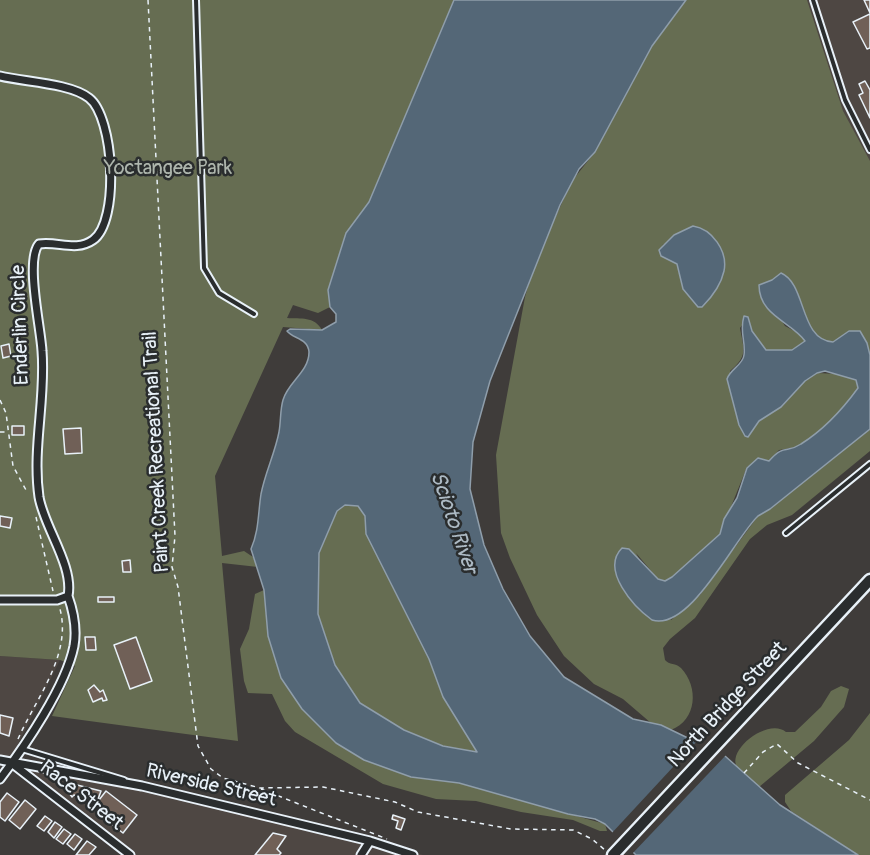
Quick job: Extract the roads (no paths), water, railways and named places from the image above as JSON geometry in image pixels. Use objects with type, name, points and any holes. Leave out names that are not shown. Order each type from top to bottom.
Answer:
[{"type":"main road","name":"North Bridge Street","points":[[611,855],[870,580]]},
{"type":"street","name":"Enderlin Circle","points":[[0,76],[80,92],[98,107],[105,125],[110,178],[105,224],[94,239],[84,245],[74,247],[39,244],[35,254],[37,321],[42,351],[38,428],[39,497],[66,574],[70,588],[68,596]]},
{"type":"street","points":[[0,600],[57,600],[68,596],[74,613],[74,646],[65,674],[0,779]]},
{"type":"street","name":"Riverside Street","points":[[0,760],[142,786],[370,841],[413,855]]},
{"type":"street","name":"Race Street","points":[[12,763],[130,855]]},
{"type":"street","points":[[361,855],[370,841]]},
{"type":"lane","points":[[196,0],[204,268],[219,293],[254,314]]},
{"type":"lane","points":[[813,0],[845,100],[870,150]]},
{"type":"lane","points":[[786,533],[870,464]]},
{"type":"lane","points":[[19,746],[142,786]]},
{"type":"water","name":"Scioto River","points":[[454,0],[686,0],[652,46],[595,152],[579,169],[560,205],[490,381],[473,442],[470,489],[484,545],[503,589],[530,636],[564,677],[633,719],[661,725],[725,756],[780,805],[858,855],[636,855],[605,824],[595,819],[568,814],[459,783],[411,777],[364,760],[336,743],[302,709],[281,678],[268,636],[264,590],[251,549],[257,529],[261,494],[279,432],[283,400],[308,359],[309,352],[306,344],[287,331],[290,329],[322,330],[336,322],[336,314],[330,307],[328,290],[346,233],[369,202]],"holes":[[[345,505],[358,506],[365,516],[366,534],[429,659],[443,697],[477,752],[443,746],[404,730],[360,703],[335,665],[318,614],[319,553],[337,511]]]},
{"type":"water","points":[[693,226],[712,236],[721,249],[725,263],[723,276],[718,286],[702,307],[698,307],[683,289],[677,264],[661,256],[659,250],[674,235]]},
{"type":"water","points":[[781,273],[795,288],[808,322],[822,339],[833,342],[849,331],[860,331],[867,343],[870,355],[870,429],[770,509],[758,516],[710,581],[681,612],[666,620],[652,620],[629,597],[617,577],[616,557],[622,548],[629,549],[658,579],[665,581],[672,577],[720,534],[724,519],[737,498],[747,468],[758,458],[769,461],[782,450],[796,447],[810,438],[832,419],[858,388],[856,380],[825,371],[817,373],[805,381],[781,407],[759,421],[748,437],[745,436],[739,425],[727,379],[743,358],[744,316],[748,317],[752,331],[766,350],[792,350],[805,341],[770,311],[760,296],[759,285],[772,280]]},
{"type":"park label","name":"Yoctangee Park","points":[[168,169]]}]
